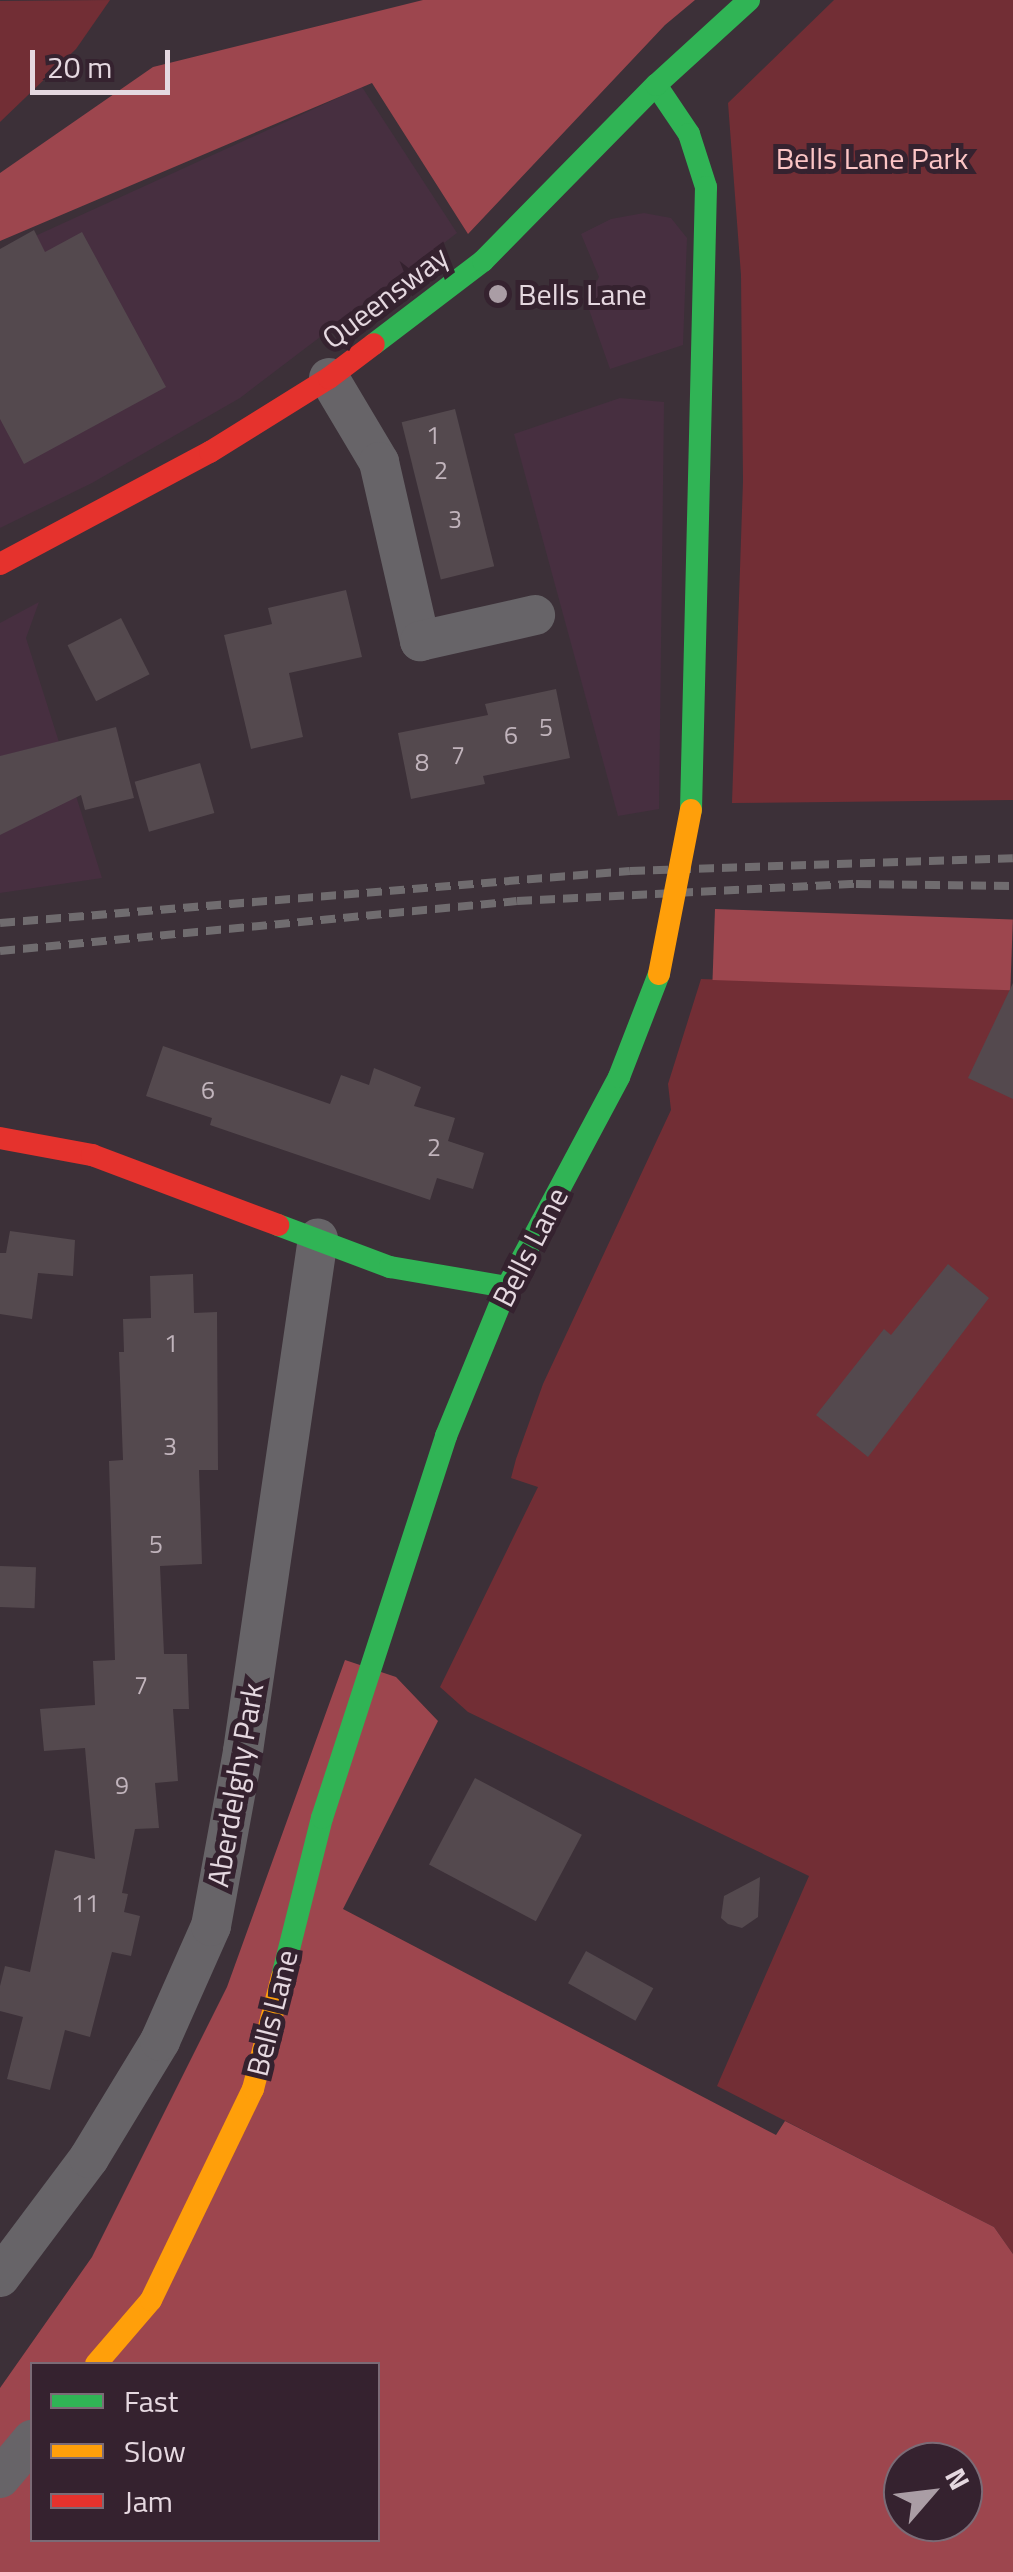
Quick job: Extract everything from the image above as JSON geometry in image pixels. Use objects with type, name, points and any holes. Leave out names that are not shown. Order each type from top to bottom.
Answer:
[{"type":"main road","name":"Queensway","points":[[0,564],[210,452],[328,378],[482,260],[656,85],[749,0]]},
{"type":"main road","name":"Bells Lane","points":[[98,2362],[151,2300],[253,2090],[322,1818],[446,1436],[507,1286],[619,1077],[659,974],[691,810],[706,187],[689,134],[656,85]]},
{"type":"main road","points":[[0,1138],[92,1155],[390,1267],[507,1286]]},
{"type":"street","points":[[328,378],[379,462],[420,641],[535,615]]},
{"type":"street","name":"Aberdelghy Park","points":[[0,2277],[89,2158],[160,2041],[211,1926],[243,1751],[318,1238]]},
{"type":"street","points":[[0,2478],[30,2442]]},
{"type":"shaded area","points":[[423,0],[695,0],[665,25],[468,234],[372,83],[0,241],[0,173],[153,67]]},
{"type":"shaded area","points":[[362,87],[457,233],[240,398],[92,483],[0,528],[0,252]]},
{"type":"shaded area","points":[[644,213],[671,218],[687,238],[683,345],[610,369],[586,301],[599,277],[581,234],[611,219]]},
{"type":"shaded area","points":[[620,398],[664,402],[659,809],[618,816],[514,434]]},
{"type":"shaded area","points":[[39,602],[26,638],[102,878],[0,893],[0,623]]},
{"type":"shaded area","points":[[715,909],[1013,919],[1010,990],[713,980]]},
{"type":"shaded area","points":[[345,1660],[396,1677],[438,1721],[343,1909],[776,2135],[785,2121],[994,2227],[1013,2254],[1013,2572],[0,2572],[0,2388],[92,2257],[227,1987]]},
{"type":"green space","points":[[110,0],[76,49],[0,122],[0,1]]},
{"type":"green space","name":"Bells Lane Park","points":[[834,0],[1013,0],[1013,800],[732,803],[743,481],[741,275],[728,103]]},
{"type":"green space","points":[[701,979],[1013,989],[1013,2254],[994,2227],[717,2086],[809,1876],[468,1712],[440,1687],[538,1487],[511,1478],[516,1459],[543,1384],[671,1110],[668,1084]]},
{"type":"building","points":[[34,230],[45,252],[82,232],[166,387],[24,464],[0,419],[0,249]]},
{"type":"building","points":[[455,409],[494,566],[441,579],[402,422]]},
{"type":"building","points":[[346,590],[362,657],[289,673],[303,737],[251,749],[224,635],[272,624],[268,608]]},
{"type":"building","points":[[121,618],[150,674],[96,701],[68,645]]},
{"type":"building","points":[[556,689],[570,758],[483,776],[485,784],[411,799],[398,733],[488,715],[485,704]]},
{"type":"building","points":[[116,727],[134,798],[85,810],[81,795],[0,835],[0,756]]},
{"type":"building","points":[[200,763],[214,813],[149,832],[135,782]]},
{"type":"building","points":[[1013,983],[1013,1099],[968,1078]]},
{"type":"building","points":[[163,1046],[330,1104],[341,1075],[369,1085],[374,1068],[421,1087],[414,1106],[455,1118],[448,1141],[484,1153],[473,1189],[437,1178],[430,1200],[210,1125],[212,1118],[146,1096]]},
{"type":"building","points":[[10,1231],[75,1240],[73,1276],[38,1273],[32,1319],[0,1314],[0,1253],[6,1253]]},
{"type":"building","points":[[948,1264],[989,1298],[868,1457],[816,1415],[884,1329],[891,1335]]},
{"type":"building","points":[[193,1274],[194,1313],[217,1312],[218,1470],[199,1470],[202,1564],[160,1566],[164,1654],[187,1654],[189,1709],[173,1709],[178,1781],[155,1783],[159,1828],[135,1829],[122,1893],[128,1894],[124,1912],[140,1916],[131,1956],[112,1952],[90,2037],[65,2030],[50,2090],[7,2079],[23,2017],[0,2011],[0,1986],[5,1966],[30,1972],[55,1850],[95,1859],[85,1748],[44,1751],[40,1709],[95,1705],[93,1661],[115,1660],[109,1461],[123,1460],[119,1352],[124,1352],[123,1319],[151,1318],[150,1276]]},
{"type":"building","points":[[0,1566],[36,1567],[35,1608],[0,1607]]},
{"type":"building","points":[[475,1778],[582,1835],[536,1921],[429,1865]]},
{"type":"building","points":[[760,1877],[758,1917],[742,1928],[728,1924],[721,1918],[724,1896]]},
{"type":"building","points":[[586,1951],[653,1988],[635,2021],[568,1983]]},
{"type":"railway","points":[[0,923],[630,871],[1013,858]]},
{"type":"railway","points":[[0,951],[517,901],[856,884],[1013,886]]},
{"type":"traffic: fast","points":[[374,344],[483,261],[656,85],[749,0]]},
{"type":"traffic: fast","points":[[656,85],[689,134],[706,187],[691,810]]},
{"type":"traffic: fast","points":[[282,1977],[322,1818],[446,1436],[507,1287],[619,1077],[659,974]]},
{"type":"traffic: fast","points":[[278,1225],[390,1267],[507,1287]]},
{"type":"traffic: slow","points":[[659,974],[691,810]]},
{"type":"traffic: slow","points":[[98,2362],[151,2300],[253,2089],[282,1977]]},
{"type":"traffic: jam","points":[[0,564],[210,452],[329,378],[374,344]]},
{"type":"traffic: jam","points":[[0,1138],[92,1155],[278,1225]]},
{"type":"place","name":"Bells Lane","points":[[498,294]]}]
